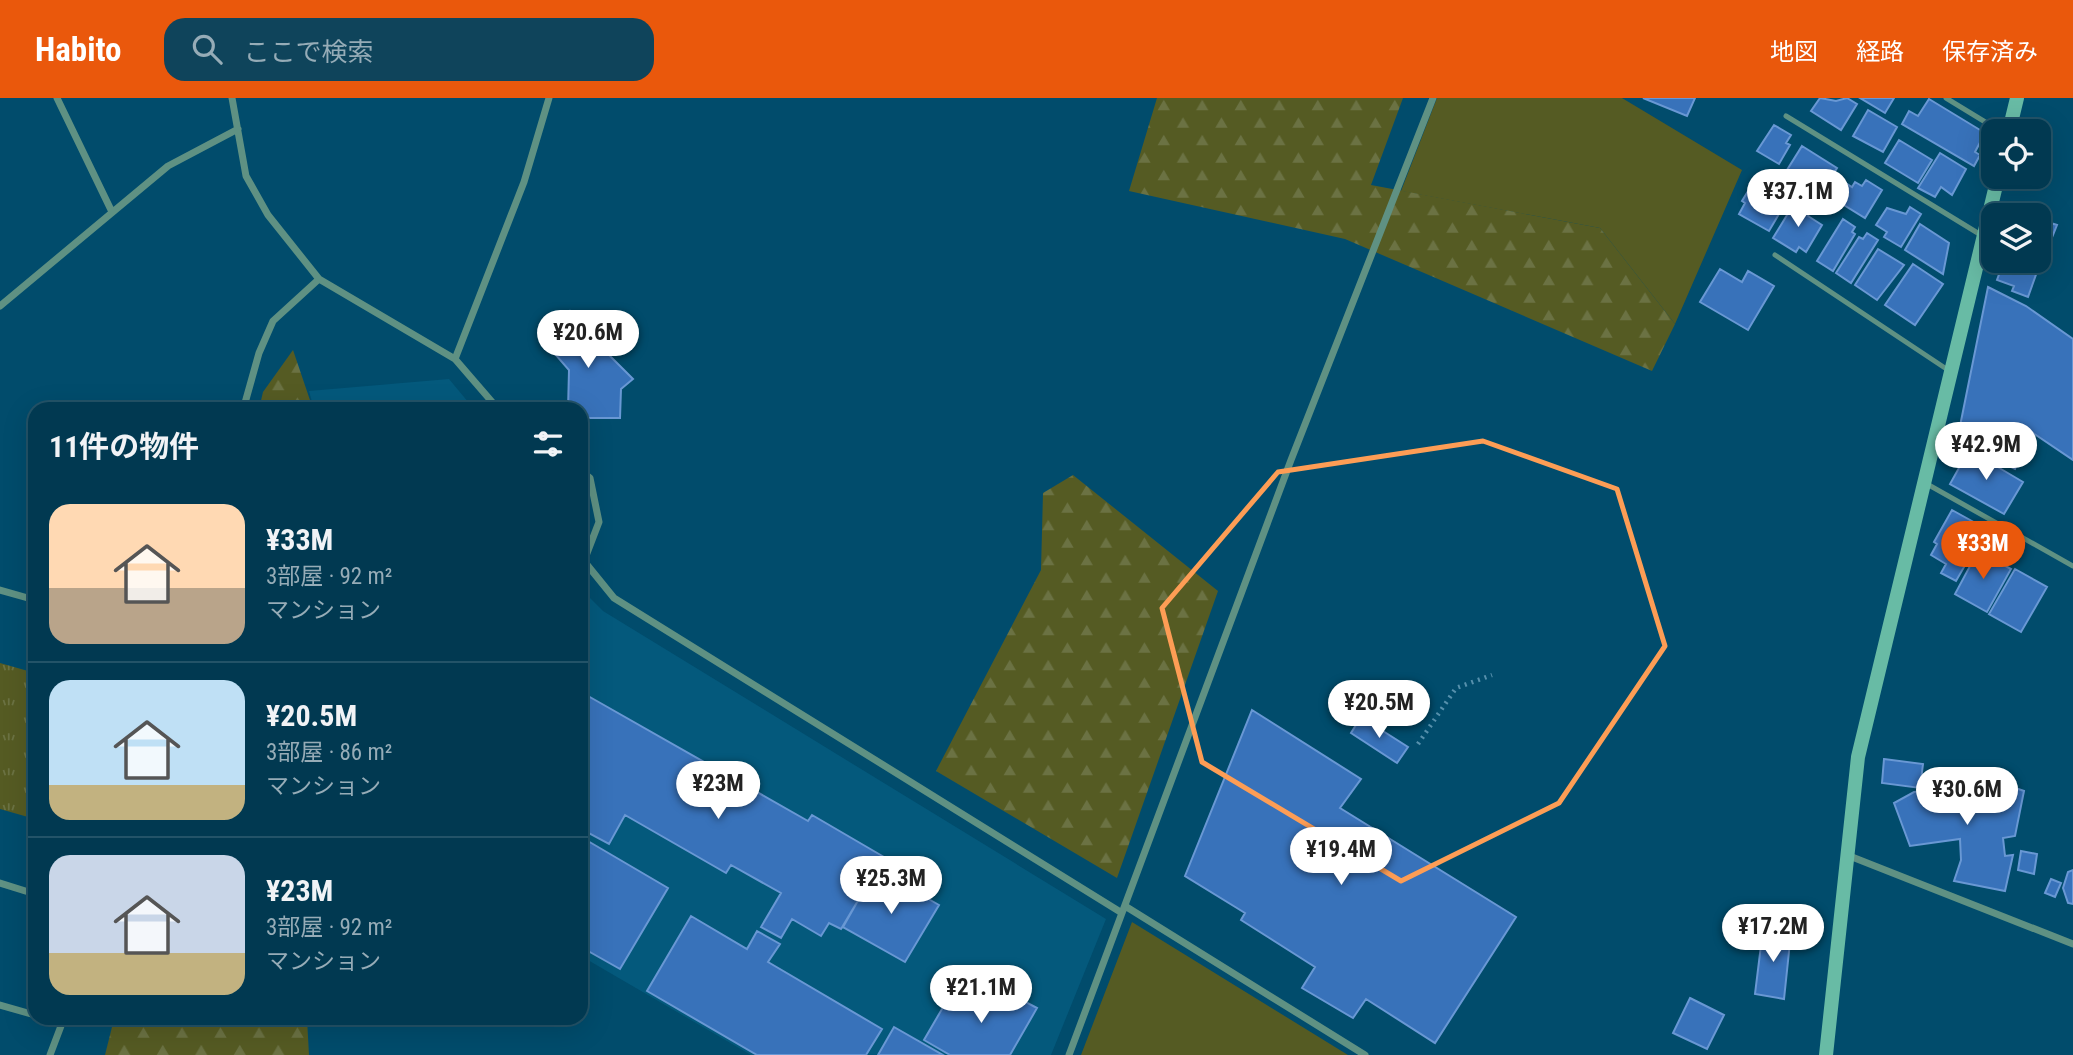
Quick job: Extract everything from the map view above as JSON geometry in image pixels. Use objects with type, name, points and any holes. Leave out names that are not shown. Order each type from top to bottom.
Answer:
[{"type":"street","points":[[57,98],[112,212]]},
{"type":"street","points":[[232,98],[246,176],[268,215],[320,279],[456,359],[492,402]]},
{"type":"street","points":[[456,359],[524,182],[550,98]]},
{"type":"street","points":[[1069,1055],[1291,460],[1433,98]]},
{"type":"street","points":[[2012,119],[2017,98]]},
{"type":"street","points":[[0,306],[168,166],[238,129]]},
{"type":"street","points":[[1826,1055],[1858,757],[1981,244]]},
{"type":"street","points":[[245,402],[259,353],[273,321],[320,279]]},
{"type":"street","points":[[588,476],[599,522],[588,551]]},
{"type":"street","points":[[588,566],[614,598],[1365,1055]]},
{"type":"street","points":[[0,590],[28,598]]},
{"type":"street","points":[[1846,854],[2073,944]]},
{"type":"street","points":[[0,883],[28,892]]},
{"type":"street","points":[[0,1005],[28,1013]]},
{"type":"street","points":[[50,1055],[61,1025]]},
{"type":"lane","points":[[1946,98],[1981,119]]},
{"type":"lane","points":[[1786,116],[1981,235]]},
{"type":"lane","points":[[1775,255],[1951,372]]},
{"type":"lane","points":[[1924,483],[2073,566]]},
{"type":"path","points":[[1418,744],[1456,688],[1492,676]]},
{"type":"highlighted area","points":[[1483,441],[1617,489],[1665,646],[1559,803],[1401,881],[1202,762],[1162,608],[1278,472]]},
{"type":"shaded area","points":[[449,379],[468,402],[312,402],[309,391]]},
{"type":"shaded area","points":[[588,596],[603,611],[1106,919],[1051,1055],[751,1055],[588,960]]},
{"type":"green space","points":[[1157,98],[1403,98],[1371,185],[1600,228],[1675,324],[1652,371],[1345,239],[1129,191]]},
{"type":"green space","points":[[1437,98],[1622,98],[1742,170],[1675,324],[1600,228],[1401,191]]},
{"type":"green space","points":[[293,350],[311,402],[261,402],[263,392]]},
{"type":"green space","points":[[1073,475],[1218,591],[1117,878],[936,771],[1041,570],[1043,493]]},
{"type":"green space","points":[[0,663],[28,671],[28,817],[0,809]]},
{"type":"green space","points":[[1132,922],[1348,1055],[1081,1055]]},
{"type":"green space","points":[[112,1025],[307,1025],[309,1055],[105,1055]]},
{"type":"building","points":[[1643,98],[1695,98],[1687,116]]},
{"type":"building","points":[[1820,98],[1836,101],[1847,98],[1857,104],[1841,130],[1811,111]]},
{"type":"building","points":[[1860,98],[1894,98],[1885,113]]},
{"type":"building","points":[[1929,99],[1981,131],[1981,141],[1975,152],[1980,155],[1974,166],[1902,124],[1909,111],[1918,116]]},
{"type":"building","points":[[1868,110],[1897,127],[1883,152],[1853,136]]},
{"type":"building","points":[[1774,125],[1791,135],[1786,143],[1790,145],[1779,164],[1757,151]]},
{"type":"building","points":[[1899,140],[1932,160],[1918,183],[1885,163]]},
{"type":"building","points":[[1802,146],[1837,168],[1822,192],[1787,170]]},
{"type":"building","points":[[1940,153],[1966,169],[1952,195],[1941,187],[1935,197],[1918,188]]},
{"type":"building","points":[[1836,177],[1852,187],[1855,182],[1862,186],[1866,180],[1882,190],[1865,218],[1826,194]]},
{"type":"building","points":[[1753,183],[1786,202],[1769,231],[1739,214],[1745,203],[1742,201]]},
{"type":"building","points":[[1795,202],[1810,212],[1808,216],[1822,225],[1806,252],[1799,247],[1796,252],[1773,238]]},
{"type":"building","points":[[1910,207],[1921,214],[1901,247],[1884,237],[1887,232],[1876,225],[1887,208],[1906,214]]},
{"type":"building","points":[[1843,219],[1855,227],[1852,232],[1855,234],[1833,271],[1817,261]]},
{"type":"building","points":[[2051,223],[2057,225],[2051,240]]},
{"type":"building","points":[[1920,224],[1949,243],[1943,274],[1905,250]]},
{"type":"building","points":[[1867,233],[1878,240],[1851,283],[1836,273],[1859,237],[1863,239]]},
{"type":"building","points":[[1878,249],[1904,265],[1877,300],[1855,285]]},
{"type":"building","points":[[1913,264],[1943,284],[1915,325],[1885,305]]},
{"type":"building","points":[[1720,269],[1742,282],[1748,271],[1774,286],[1748,330],[1700,302]]},
{"type":"building","points":[[2000,273],[2037,273],[2028,297],[2012,291],[2014,286],[1997,280]]},
{"type":"building","points":[[1988,287],[2026,306],[2073,339],[2073,460],[2030,431],[2015,469],[1957,441]]},
{"type":"building","points":[[570,311],[587,327],[584,330],[633,379],[621,389],[620,418],[588,418],[588,402],[568,402],[569,370],[542,339]]},
{"type":"building","points":[[1969,450],[2023,482],[2004,514],[1950,484]]},
{"type":"building","points":[[1952,510],[1986,529],[1956,581],[1941,573],[1946,564],[1931,555],[1937,544],[1934,542]]},
{"type":"building","points":[[1978,551],[2011,569],[1987,612],[1955,594]]},
{"type":"building","points":[[2015,569],[2047,587],[2021,632],[1989,614]]},
{"type":"building","points":[[588,696],[808,821],[812,815],[884,857],[841,929],[829,923],[821,936],[792,919],[781,938],[761,927],[781,893],[731,865],[726,873],[625,815],[609,844],[588,833]]},
{"type":"building","points":[[1252,710],[1361,779],[1340,808],[1516,917],[1435,1043],[1366,999],[1353,1018],[1302,988],[1315,967],[1241,920],[1245,913],[1185,876]]},
{"type":"building","points":[[1361,717],[1408,747],[1397,763],[1351,733]]},
{"type":"building","points":[[1884,759],[1923,764],[1920,788],[1882,783]]},
{"type":"building","points":[[2001,783],[2024,791],[2015,836],[2003,838],[2005,856],[2013,855],[2005,891],[1954,881],[1961,860],[1960,839],[1910,846],[1894,803],[1914,792]]},
{"type":"building","points":[[588,841],[668,888],[620,969],[588,951]]},
{"type":"building","points":[[2021,851],[2037,854],[2034,874],[2018,870]]},
{"type":"building","points":[[876,869],[939,905],[905,962],[843,927]]},
{"type":"building","points":[[2073,870],[2073,904],[2068,903],[2063,888],[2068,872]]},
{"type":"building","points":[[2051,879],[2061,883],[2055,897],[2045,893]]},
{"type":"building","points":[[691,916],[747,949],[757,931],[780,944],[768,962],[882,1029],[866,1055],[757,1055],[647,991]]},
{"type":"building","points":[[1764,921],[1790,942],[1784,999],[1755,994]]},
{"type":"building","points":[[994,985],[1037,1008],[1010,1055],[950,1055],[924,1040],[953,990],[982,1006]]},
{"type":"building","points":[[1690,998],[1724,1015],[1707,1049],[1673,1033]]},
{"type":"building","points":[[894,1027],[943,1055],[878,1055]]}]
